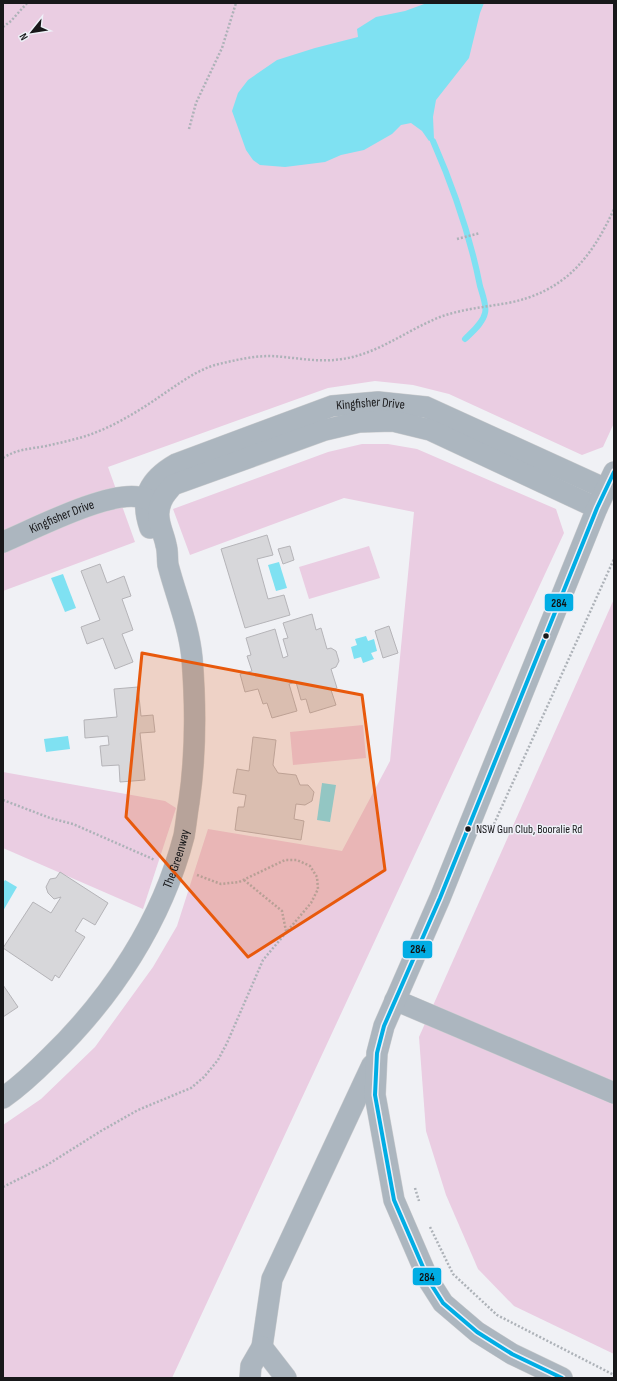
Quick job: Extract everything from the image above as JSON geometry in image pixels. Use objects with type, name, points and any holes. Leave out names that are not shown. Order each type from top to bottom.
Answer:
[{"type":"street","name":"Kingfisher Drive","points":[[153,502],[149,487],[162,472],[176,464],[332,406],[378,402],[426,407],[610,480]]},
{"type":"street","name":"Kingfisher Drive","points":[[153,502],[173,485],[325,430],[359,422],[394,421],[430,430],[597,508]]},
{"type":"street","points":[[250,1378],[251,1366],[262,1347],[272,1279],[377,1053],[384,1026],[440,898],[597,508],[610,480]]},
{"type":"street","name":"Kingfisher Drive","points":[[3,542],[91,505],[113,499],[139,497],[153,502]]},
{"type":"street","name":"The Greenway","points":[[3,1098],[40,1067],[68,1040],[101,1002],[131,959],[154,916],[184,836],[194,764],[196,712],[192,656],[184,615],[168,564],[167,546],[153,502]]},
{"type":"street","points":[[395,1000],[614,1094]]},
{"type":"street","points":[[377,1053],[375,1095],[394,1200],[429,1281],[443,1303],[477,1332],[512,1354],[562,1378]]},
{"type":"street","points":[[262,1347],[286,1378]]},
{"type":"path","points":[[3,27],[11,21],[27,3]]},
{"type":"path","points":[[189,128],[196,103],[222,48],[236,3]]},
{"type":"path","points":[[3,458],[18,450],[46,446],[80,437],[105,428],[146,405],[196,373],[216,365],[236,360],[268,356],[314,361],[343,359],[380,347],[442,316],[517,301],[538,294],[566,278],[580,266],[600,236],[614,210]]},
{"type":"path","points":[[457,239],[480,233]]},
{"type":"path","points":[[493,826],[614,559]]},
{"type":"path","points":[[3,800],[38,814],[73,824],[155,860]]},
{"type":"path","points":[[3,1187],[48,1165],[101,1131],[138,1110],[191,1088],[204,1077],[218,1060],[227,1043],[263,960],[310,903],[318,889],[317,877],[310,866],[297,860],[285,860],[244,880],[221,884],[197,875]]},
{"type":"path","points":[[244,880],[282,911],[286,931]]},
{"type":"path","points":[[414,1187],[419,1202]]},
{"type":"path","points":[[429,1224],[453,1274],[497,1315],[614,1375]]},
{"type":"highlighted area","points":[[142,653],[362,695],[385,870],[248,957],[126,817]]},
{"type":"shaded area","points":[[3,3],[614,3],[614,423],[603,447],[582,455],[449,394],[413,385],[375,381],[328,388],[108,467],[135,542],[3,591]]},
{"type":"shaded area","points":[[362,444],[388,444],[417,449],[556,509],[564,533],[172,1378],[3,1378],[3,1125],[41,1099],[95,1047],[153,967],[177,926],[208,829],[342,851],[390,761],[414,512],[344,498],[190,555],[173,509],[328,452]]},
{"type":"shaded area","points":[[369,546],[380,578],[309,599],[299,567]]},
{"type":"shaded area","points":[[614,599],[614,1354],[514,1306],[478,1269],[446,1195],[426,1131],[419,1037]]},
{"type":"shaded area","points":[[363,725],[366,758],[293,765],[290,732]]},
{"type":"shaded area","points":[[3,772],[165,801],[176,808],[143,909],[3,848]]},
{"type":"water","points":[[427,3],[484,3],[480,13],[469,58],[436,100],[433,117],[434,139],[429,141],[422,131],[411,123],[401,125],[392,134],[364,150],[341,155],[325,162],[285,167],[260,165],[253,160],[246,150],[232,111],[238,93],[248,80],[277,60],[358,37],[357,29],[376,17],[405,11]]},
{"type":"water","points":[[279,562],[287,588],[276,591],[268,565]]},
{"type":"water","points":[[63,574],[76,608],[65,612],[51,578]]},
{"type":"water","points":[[366,636],[368,641],[374,639],[377,651],[371,653],[374,659],[363,663],[361,657],[354,659],[351,647],[357,645],[355,639]]},
{"type":"water","points":[[68,736],[70,749],[46,752],[44,739]]},
{"type":"water","points":[[322,783],[336,785],[330,822],[317,820]]},
{"type":"water","points":[[5,880],[17,887],[3,911],[3,883]]},
{"type":"building","points":[[267,535],[273,555],[257,559],[268,599],[284,595],[290,615],[245,628],[221,549]]},
{"type":"building","points":[[290,546],[294,560],[283,564],[278,549]]},
{"type":"building","points":[[100,564],[107,583],[124,576],[131,596],[122,599],[133,630],[122,634],[133,662],[115,669],[103,638],[87,644],[81,627],[100,620],[81,571]]},
{"type":"building","points":[[312,614],[316,630],[321,628],[327,649],[331,648],[336,651],[339,661],[336,667],[331,669],[337,688],[331,690],[336,705],[310,713],[306,699],[301,700],[296,682],[289,684],[297,711],[272,718],[267,703],[263,704],[258,689],[245,692],[240,674],[252,671],[247,656],[251,655],[246,638],[275,629],[283,658],[288,656],[283,639],[288,638],[283,623]]},
{"type":"building","points":[[389,626],[398,653],[383,658],[375,631]]},
{"type":"building","points":[[138,687],[141,716],[153,715],[155,732],[140,733],[145,780],[120,782],[119,765],[102,766],[100,746],[109,745],[108,736],[85,738],[84,720],[117,717],[114,689]]},
{"type":"building","points":[[253,737],[276,740],[273,765],[278,773],[296,775],[300,785],[308,785],[314,792],[312,801],[305,805],[296,804],[294,819],[304,821],[301,840],[235,830],[238,807],[244,807],[246,795],[233,793],[237,769],[249,771]]},
{"type":"building","points":[[60,872],[108,903],[95,925],[83,918],[75,931],[85,937],[59,978],[55,975],[52,981],[3,948],[33,902],[51,913],[61,897],[54,899],[48,893],[46,887],[50,879],[56,878]]},
{"type":"building","points":[[3,985],[18,1007],[3,1017]]},
{"type":"waterway","points":[[433,141],[461,212],[485,303],[484,317],[477,327],[465,339]]},
{"type":"transit line","name":"284","points":[[562,1378],[512,1354],[477,1332],[443,1303],[429,1281],[394,1200],[375,1095],[377,1053],[384,1026],[440,898],[597,508],[614,472]]},
{"type":"place","name":"NSW Gun Club, Booralie Rd","points":[[468,829]]}]
